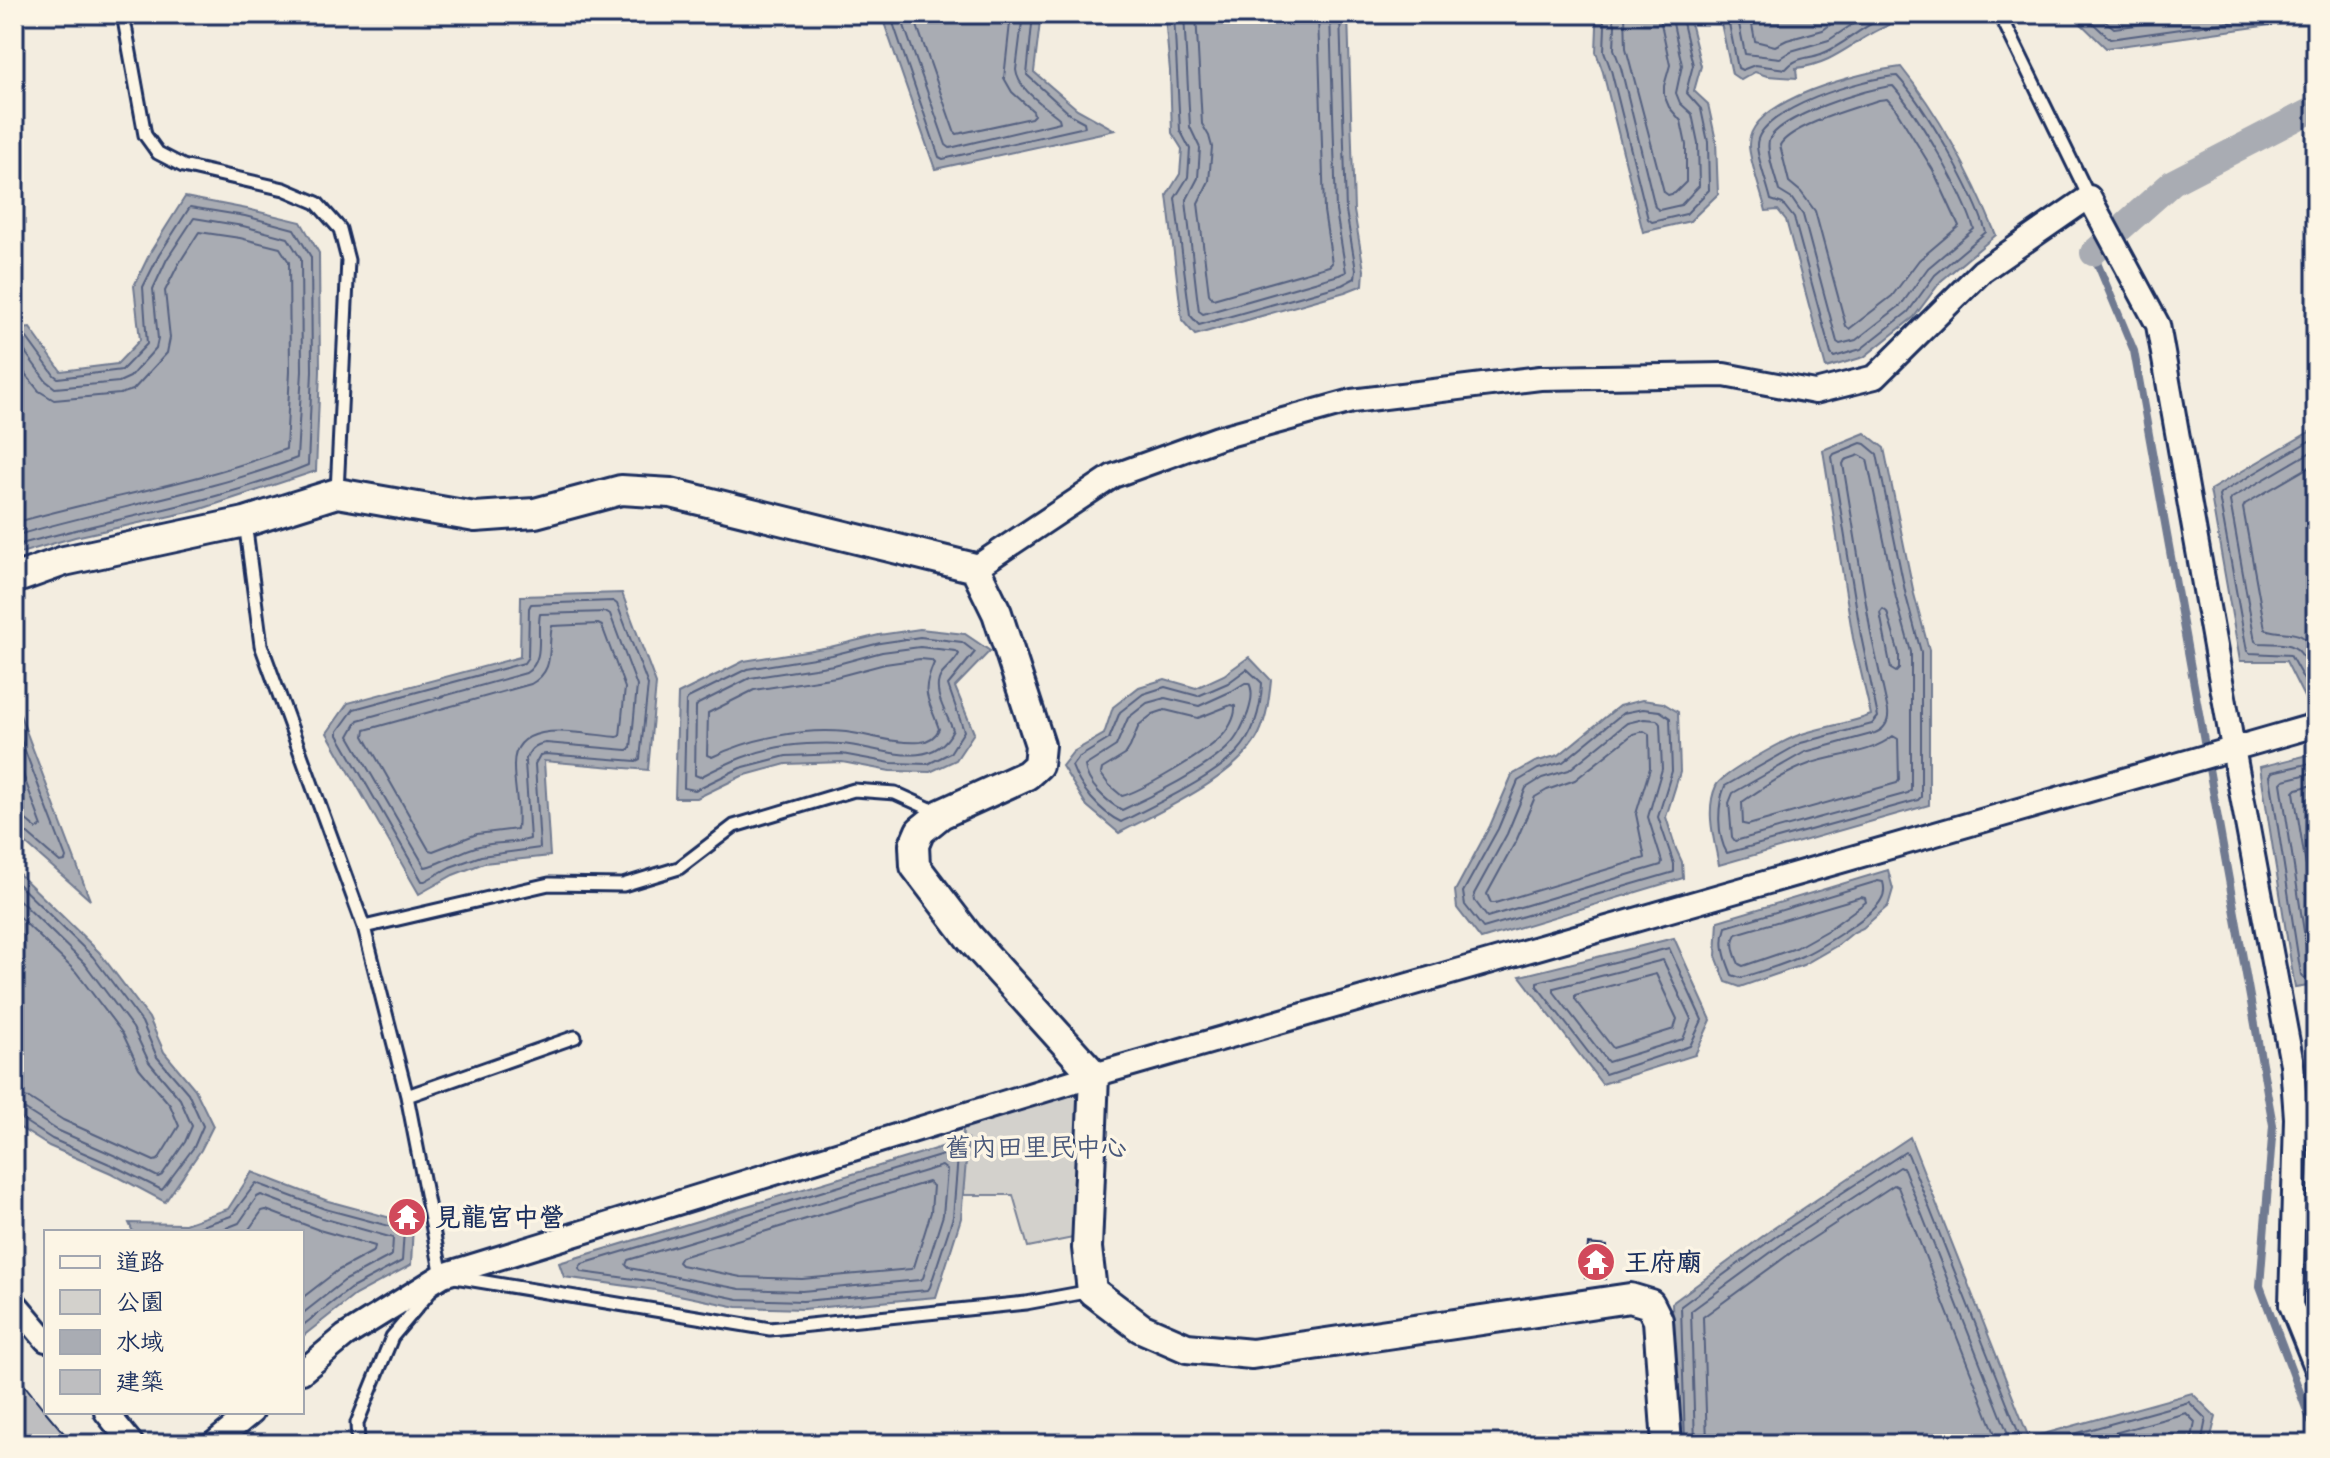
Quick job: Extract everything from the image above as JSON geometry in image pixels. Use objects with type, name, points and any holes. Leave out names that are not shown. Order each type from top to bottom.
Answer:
[{"type":"street","points":[[14,579],[64,561],[245,522],[337,493],[475,517],[535,513],[621,490],[671,493],[975,568],[1113,476],[1218,438],[1352,401],[1540,378],[1724,375],[1815,392],[1875,377],[1982,271],[2089,197],[2158,325],[2292,1064],[2296,1118],[2291,1305],[2316,1367]]},
{"type":"street","points":[[975,568],[997,613],[1040,745],[1038,765],[1027,775],[941,814],[920,831],[914,845],[915,866],[969,937],[1094,1075],[1087,1248],[1092,1291],[1141,1328],[1187,1348],[1252,1354],[1630,1298],[1650,1304],[1658,1320],[1667,1444]]},
{"type":"street","points":[[304,1370],[345,1336],[443,1275],[1094,1075],[2316,725]]},
{"type":"street","points":[[14,1302],[44,1338]]},
{"type":"street","points":[[108,1414],[132,1444]]},
{"type":"street","points":[[213,1444],[250,1414]]},
{"type":"lane","points":[[123,14],[145,135],[158,153],[183,166],[284,189],[317,203],[340,229],[348,260],[337,493]]},
{"type":"lane","points":[[2000,14],[2089,197]]},
{"type":"lane","points":[[245,522],[261,645],[364,927],[407,1096],[443,1275]]},
{"type":"lane","points":[[364,927],[549,884],[623,885],[679,868],[734,826],[854,790],[895,793],[941,814]]},
{"type":"lane","points":[[407,1096],[575,1037]]},
{"type":"lane","points":[[443,1275],[770,1329],[1026,1303],[1092,1291]]},
{"type":"lane","points":[[358,1444],[357,1423],[392,1337],[443,1275]]},
{"type":"green space","name":"舊內田里民中心","points":[[1094,1075],[1088,1235],[1028,1247],[1013,1195],[962,1195],[963,1115]]},
{"type":"water","points":[[881,14],[1041,14],[1034,72],[1077,109],[1115,130],[935,169]]},
{"type":"water","points":[[1192,14],[1348,14],[1354,211],[1364,270],[1363,285],[1345,292],[1195,335],[1182,320],[1167,195],[1180,174],[1182,149],[1172,133],[1165,17]]},
{"type":"water","points":[[1594,14],[1688,14],[1701,66],[1694,91],[1708,104],[1716,141],[1718,194],[1690,221],[1643,232],[1596,52]]},
{"type":"water","points":[[1719,14],[1887,14],[1890,19],[1889,25],[1834,56],[1796,68],[1797,78],[1755,72],[1741,80],[1732,74]]},
{"type":"water","points":[[2071,14],[2296,14],[2298,21],[2106,48]]},
{"type":"water","points":[[1901,67],[1954,148],[1996,235],[1941,281],[1914,317],[1864,357],[1826,368],[1786,220],[1778,210],[1766,211],[1749,145],[1754,129],[1767,114],[1787,101],[1837,81]]},
{"type":"water","points":[[185,197],[301,222],[319,253],[320,371],[316,471],[198,510],[75,537],[14,555],[14,330],[30,328],[61,371],[117,364],[140,340],[134,286],[151,251]]},
{"type":"water","points":[[2316,428],[2316,698],[2306,701],[2286,661],[2240,661],[2210,490]]},
{"type":"water","points":[[1865,433],[1884,448],[1914,594],[1929,650],[1929,805],[1719,865],[1711,805],[1720,781],[1792,738],[1871,715],[1853,638],[1823,450]]},
{"type":"water","points":[[622,593],[656,684],[648,770],[544,761],[550,856],[484,863],[453,875],[419,894],[327,733],[348,703],[520,657],[521,596]]},
{"type":"water","points":[[920,629],[965,634],[990,651],[955,687],[974,733],[956,760],[930,772],[890,771],[842,762],[786,764],[742,776],[697,798],[675,798],[678,694],[744,661]]},
{"type":"water","points":[[1249,657],[1271,680],[1266,714],[1259,734],[1234,765],[1176,803],[1119,833],[1087,806],[1062,766],[1073,752],[1104,734],[1113,707],[1139,687],[1165,679],[1196,688],[1224,675]]},
{"type":"water","points":[[14,699],[90,900],[14,833]]},
{"type":"water","points":[[1642,700],[1663,703],[1678,712],[1680,772],[1666,817],[1682,862],[1683,878],[1481,939],[1457,908],[1455,891],[1490,826],[1512,775],[1535,762],[1559,755],[1619,706]]},
{"type":"water","points":[[2316,753],[2316,985],[2295,988],[2260,767]]},
{"type":"water","points":[[14,869],[99,952],[149,1018],[164,1052],[195,1089],[213,1126],[201,1150],[165,1202],[111,1173],[49,1146],[14,1124]]},
{"type":"water","points":[[1888,870],[1893,889],[1888,906],[1863,928],[1803,965],[1740,987],[1726,982],[1716,956],[1718,921]]},
{"type":"water","points":[[1674,938],[1711,1020],[1695,1055],[1602,1084],[1520,976]]},
{"type":"water","points":[[1910,1137],[2029,1438],[2192,1393],[2216,1417],[2209,1444],[1677,1444],[1672,1303],[1774,1228]]},
{"type":"water","points":[[968,1139],[961,1218],[936,1297],[803,1309],[737,1307],[655,1290],[564,1277],[559,1263]]},
{"type":"water","points":[[252,1172],[328,1201],[413,1224],[411,1265],[355,1295],[304,1335],[304,1230],[132,1230],[129,1223],[185,1224],[228,1209]]},
{"type":"building","name":"王府廟","points":[[1588,1244],[1607,1246],[1606,1279],[1585,1278]]},
{"type":"building","points":[[14,1372],[44,1410],[44,1414],[48,1414],[73,1444],[14,1444]]},
{"type":"waterway","points":[[2093,253],[2173,182],[2316,108]]},
{"type":"waterway","points":[[2093,253],[2134,351],[2273,1125],[2260,1286],[2316,1435]]},
{"type":"place","name":"見龍宮中營","points":[[407,1217]]},
{"type":"place","name":"王府廟","points":[[1596,1262]]}]
